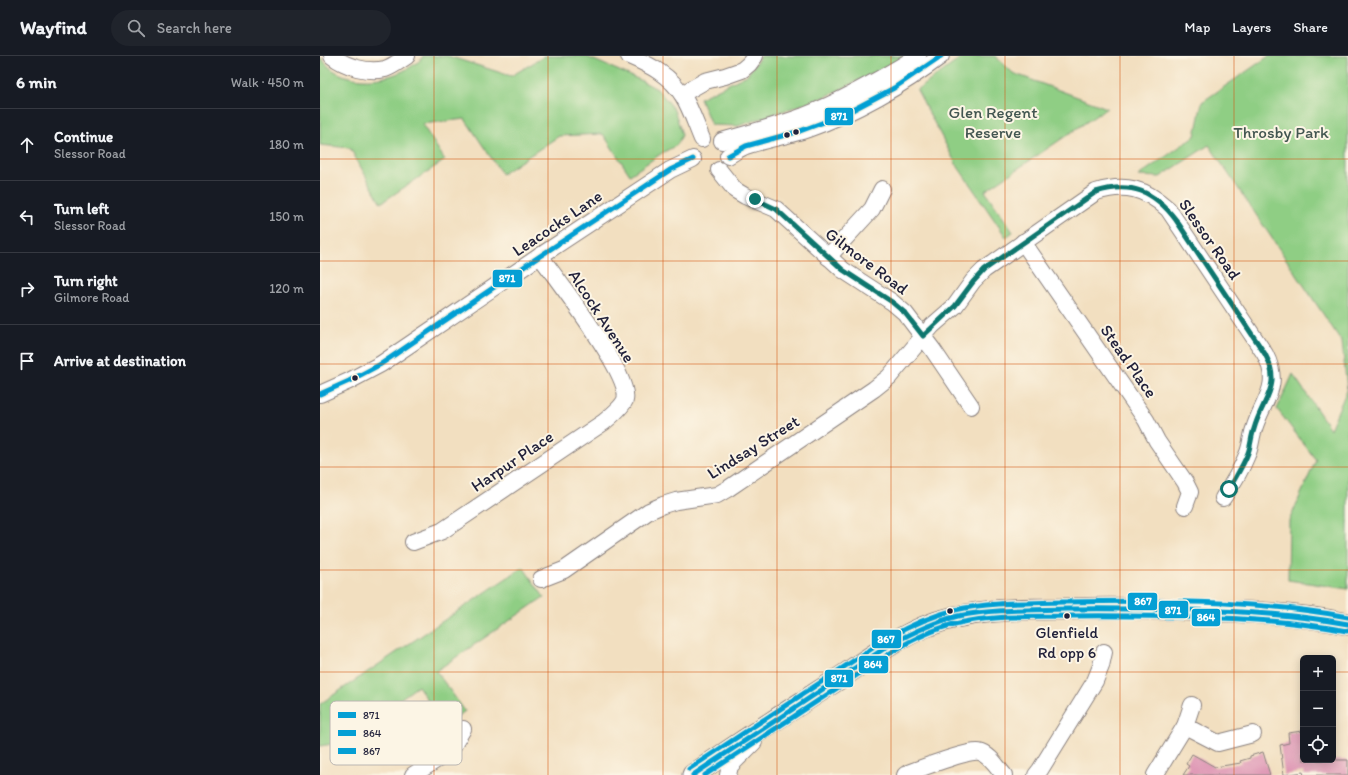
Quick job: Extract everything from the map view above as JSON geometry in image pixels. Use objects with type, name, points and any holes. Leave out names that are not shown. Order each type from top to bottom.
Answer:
[{"type":"main road","points":[[692,775],[877,654],[924,627],[950,618],[982,613],[1037,609],[1119,608],[1254,612],[1315,618],[1348,624]]},
{"type":"street","points":[[332,56],[339,62],[360,70],[386,68],[407,56]]},
{"type":"street","points":[[629,56],[652,67],[665,75],[675,84],[682,94],[702,139]]},
{"type":"street","points":[[682,94],[705,80],[733,74],[749,64],[755,56]]},
{"type":"street","points":[[722,141],[804,116],[844,98],[882,78],[918,56]]},
{"type":"street","points":[[728,156],[745,146],[808,129],[846,113],[888,92],[926,68],[941,56]]},
{"type":"street","points":[[710,137],[722,141],[727,148],[728,156],[725,164],[705,167],[693,150],[702,139],[710,137]]},
{"type":"street","name":"Leacocks Lane","points":[[320,394],[381,364],[670,170],[705,167]]},
{"type":"street","name":"Gilmore Road","points":[[705,167],[745,196],[776,209],[843,270],[892,302],[905,313],[923,336],[970,406]]},
{"type":"street","name":"Slessor Road","points":[[923,336],[955,306],[984,270],[1096,192],[1110,188],[1134,189],[1157,199],[1168,209],[1270,364],[1272,374],[1269,395],[1254,428],[1247,455],[1223,498]]},
{"type":"street","points":[[828,257],[872,209],[882,189]]},
{"type":"street","name":"Stead Place","points":[[1024,242],[1146,420],[1157,441],[1185,482],[1190,492],[1185,506]]},
{"type":"street","name":"Alcock Avenue","points":[[540,256],[606,349],[620,378],[624,391],[624,400]]},
{"type":"street","name":"Lindsay Street","points":[[541,579],[564,570],[649,511],[676,501],[717,495],[729,488],[874,389],[889,377],[923,336]]},
{"type":"street","name":"Harpur Place","points":[[413,542],[442,531],[604,422],[616,411],[624,400]]},
{"type":"street","points":[[1036,775],[1094,681],[1101,666],[1104,652]]},
{"type":"street","points":[[1155,775],[1185,726],[1192,705]]},
{"type":"street","points":[[728,775],[730,766],[741,754],[791,709]]},
{"type":"street","points":[[1185,726],[1218,744],[1253,734]]},
{"type":"street","points":[[905,775],[966,753],[978,752],[986,754],[1004,775]]},
{"type":"street","points":[[413,775],[428,765]]},
{"type":"green space","points":[[423,56],[448,56],[511,76],[545,56],[585,56],[657,89],[675,112],[682,135],[677,145],[662,153],[630,175],[603,134],[559,136],[502,174],[465,119],[422,124],[445,160],[381,203],[350,148],[320,145],[320,57],[331,69],[342,75],[352,78],[373,79],[394,75],[403,71],[420,61]]},
{"type":"green space","points":[[761,56],[904,56],[894,63],[825,97],[738,126],[711,125],[700,98],[747,75]]},
{"type":"green space","name":"Glen Regent Reserve","points":[[964,56],[995,56],[1013,73],[1107,108],[985,191],[1013,232],[1006,237],[956,164],[917,90]]},
{"type":"green space","name":"Throsby Park","points":[[1269,56],[1348,56],[1348,589],[1288,580],[1289,521],[1316,460],[1277,409],[1293,374],[1330,429],[1347,390],[1342,342],[1209,145],[1160,177],[1138,176],[1195,136],[1202,102]]},
{"type":"green space","points":[[523,567],[544,597],[436,671],[458,701],[428,701],[418,686],[397,701],[330,701],[330,744],[320,746],[320,704]]},
{"type":"building","points":[[1300,731],[1300,763],[1336,763],[1336,760],[1348,760],[1348,775],[1304,775],[1303,772],[1284,775],[1280,745],[1289,743],[1288,733]]},
{"type":"building","points":[[1263,752],[1270,775],[1183,775],[1189,766],[1186,764],[1192,754],[1215,767],[1241,763],[1240,761],[1250,758],[1250,756]]},
{"type":"transit line","name":"871","points":[[728,156],[746,146],[800,131],[843,115],[894,88],[941,56]]},
{"type":"transit line","name":"871","points":[[320,394],[381,364],[670,170],[693,159]]},
{"type":"transit line","name":"867","points":[[689,769],[888,638],[904,629],[937,615],[968,607],[1009,603],[1170,601],[1278,607],[1348,617]]},
{"type":"transit line","name":"871","points":[[693,775],[891,644],[907,635],[940,621],[958,616],[1012,610],[1156,609],[1267,614],[1348,624]]},
{"type":"transit line","name":"864","points":[[705,775],[910,641],[959,623],[973,620],[1014,617],[1157,616],[1267,621],[1347,631]]},
{"type":"place","name":"Glenfield Rd opp 6","points":[[1067,616]]},
{"type":"route","points":[[755,199],[776,209],[843,270],[892,302],[905,313],[923,336],[955,306],[984,270],[1096,192],[1110,188],[1123,187],[1134,189],[1157,199],[1168,209],[1176,220],[1265,354],[1270,364],[1272,374],[1269,395],[1254,428],[1247,455],[1229,489]]}]
